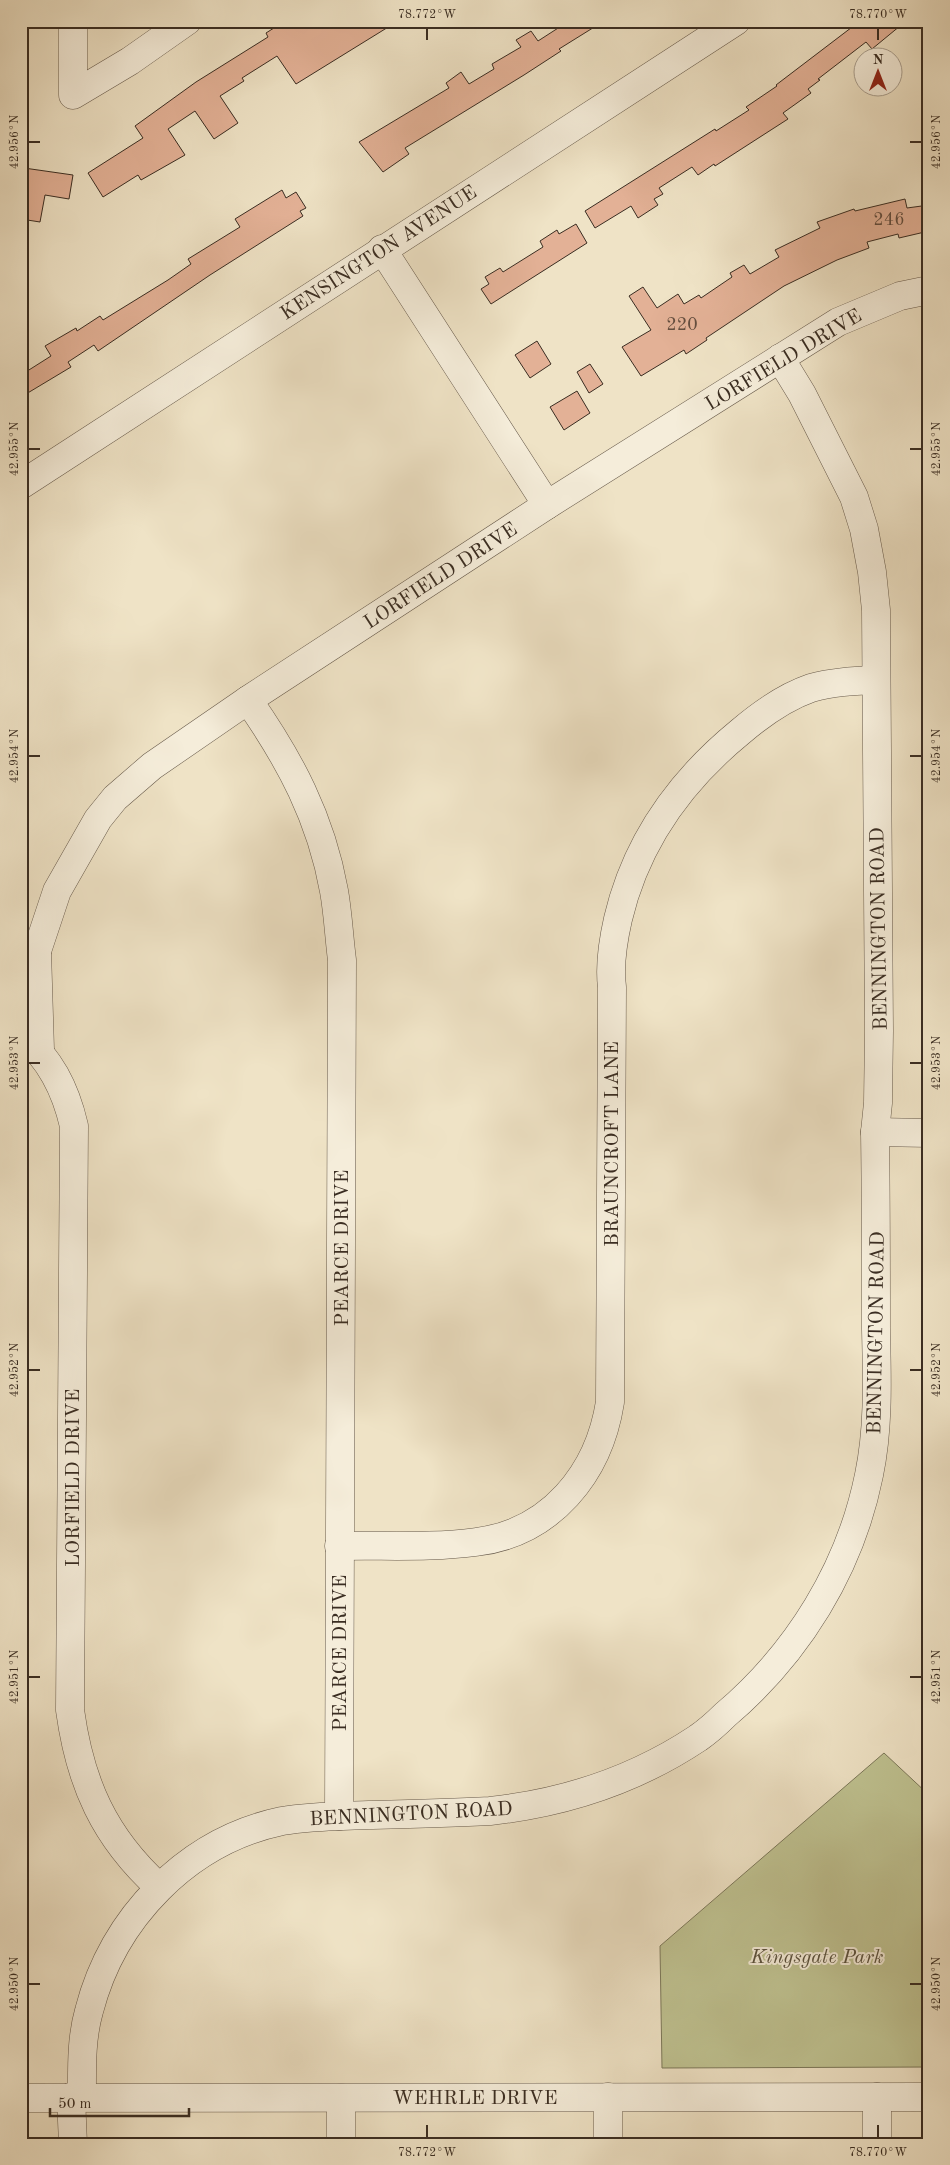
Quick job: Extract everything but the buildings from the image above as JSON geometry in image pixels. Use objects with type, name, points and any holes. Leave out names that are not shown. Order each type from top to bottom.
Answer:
[{"type":"street","points":[[73,21],[73,95],[130,61],[187,21]]},
{"type":"street","name":"KENSINGTON AVENUE","points":[[21,485],[736,21]]},
{"type":"street","points":[[382,249],[547,505]]},
{"type":"street","name":"LORFIELD DRIVE","points":[[159,1887],[124,1852],[110,1831],[84,1777],[75,1744],[70,1710],[74,1126],[69,1103],[60,1080],[30,1041],[29,958],[57,891],[98,819],[115,798],[152,766],[248,700],[547,505],[838,322],[868,307],[900,296],[929,290]]},
{"type":"street","name":"BENNINGTON ROAD","points":[[72,2144],[82,2047],[88,2011],[100,1977],[120,1937],[135,1914],[159,1887],[189,1862],[218,1844],[249,1831],[281,1822],[339,1816],[490,1812],[528,1806],[591,1791],[632,1774],[699,1737],[742,1702],[772,1670],[800,1635],[823,1598],[843,1558],[858,1517],[869,1474],[877,1416],[875,1132],[878,1103],[879,1031],[876,610],[872,572],[864,529],[854,497],[802,394],[780,358]]},
{"type":"street","name":"BRAUNCROFT LANE","points":[[340,1546],[462,1543],[504,1536],[528,1525],[550,1511],[570,1493],[586,1472],[599,1448],[607,1423],[610,1402],[612,987],[610,972],[616,927],[637,860],[663,812],[685,783],[721,747],[758,717],[787,699],[811,688],[836,682],[875,680]]},
{"type":"street","name":"PEARCE DRIVE","points":[[248,700],[293,769],[309,803],[326,855],[334,891],[342,960],[339,1816]]},
{"type":"street","points":[[875,1132],[929,1133]]},
{"type":"street","points":[[608,2097],[608,2144]]},
{"type":"street","points":[[877,2097],[877,2144]]},
{"type":"street","name":"WEHRLE DRIVE","points":[[21,2098],[929,2097]]},
{"type":"street","points":[[341,2098],[341,2144]]},
{"type":"green space","name":"Kingsgate Park","points":[[884,1753],[929,1795],[929,2067],[662,2068],[660,1946]]}]
